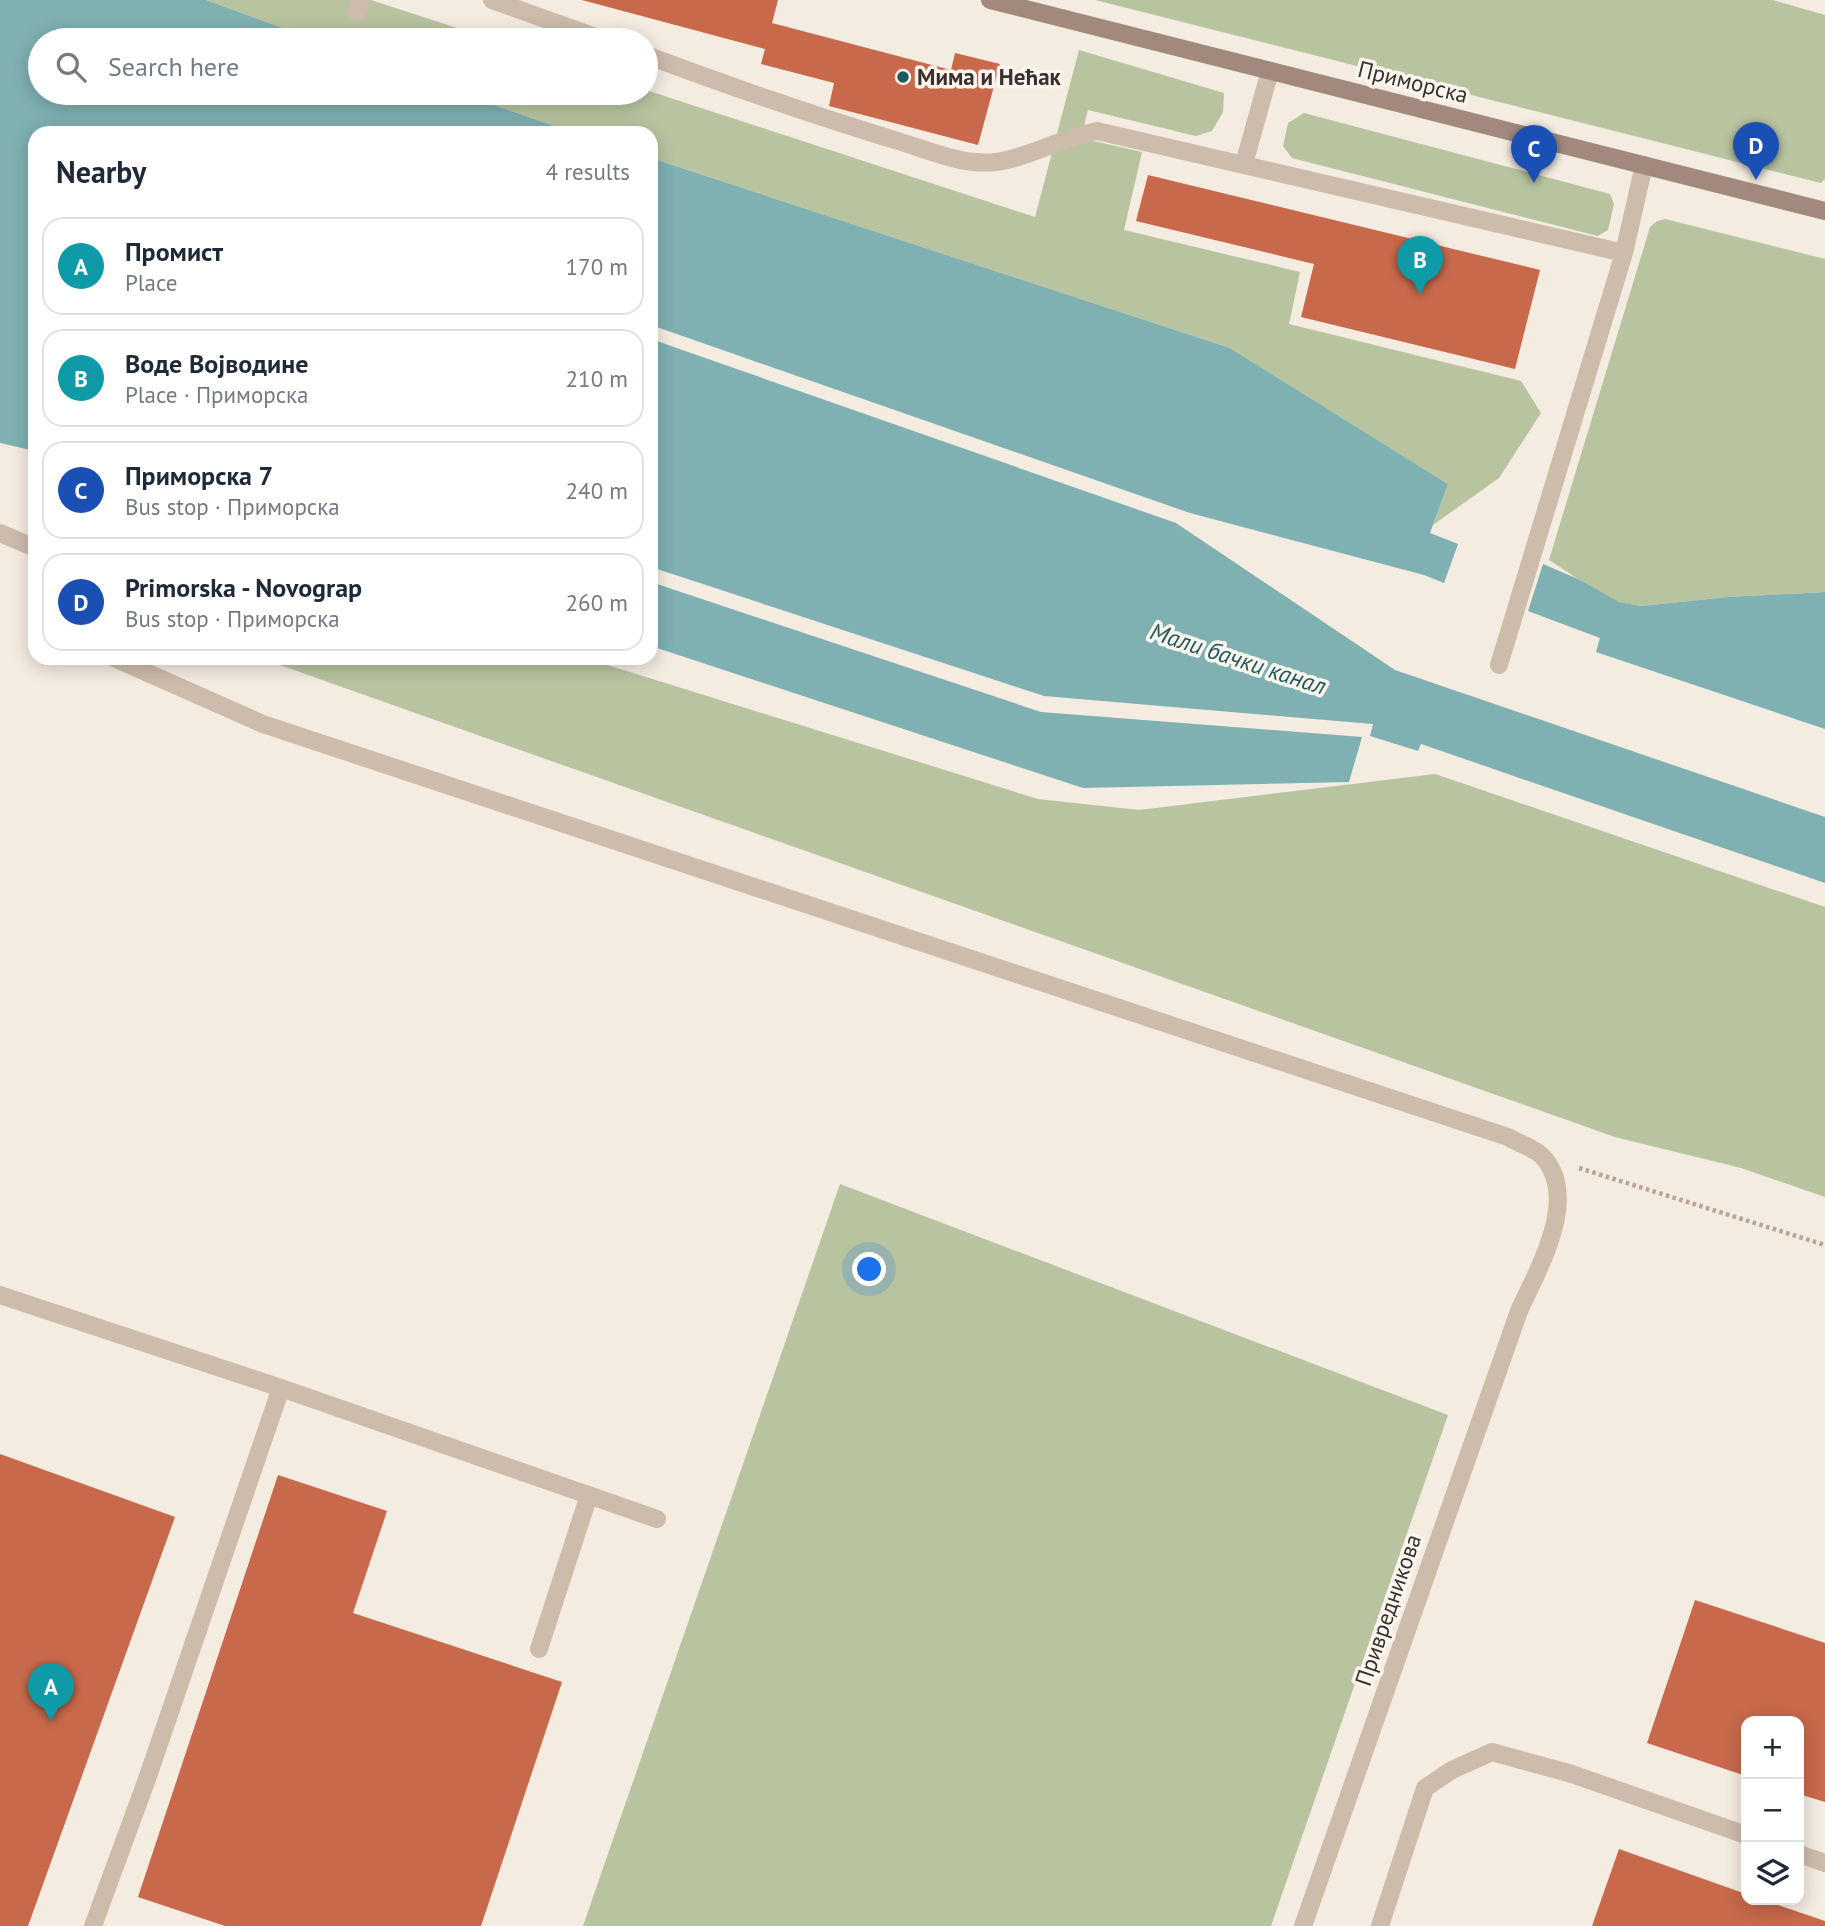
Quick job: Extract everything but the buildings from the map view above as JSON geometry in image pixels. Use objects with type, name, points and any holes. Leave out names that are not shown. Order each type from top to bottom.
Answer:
[{"type":"street","points":[[492,0],[570,28]]},
{"type":"street","name":"Приморска","points":[[990,0],[1825,211]]},
{"type":"street","points":[[658,59],[803,112],[962,160],[994,162],[1034,153],[1074,135],[1097,131],[1624,253]]},
{"type":"street","points":[[1244,164],[1270,71]]},
{"type":"street","points":[[1499,666],[1624,253],[1644,165]]},
{"type":"street","points":[[0,533],[28,545]]},
{"type":"street","points":[[130,665],[263,724],[1508,1137],[1541,1156]]},
{"type":"street","name":"Привредникова","points":[[1303,1926],[1519,1311],[1549,1244],[1558,1207],[1557,1181],[1541,1156]]},
{"type":"street","points":[[0,1295],[281,1388],[657,1519]]},
{"type":"street","points":[[93,1926],[156,1753],[281,1388]]},
{"type":"street","points":[[539,1649],[589,1495]]},
{"type":"street","points":[[1380,1926],[1425,1788],[1452,1770],[1492,1752],[1572,1774],[1741,1833]]},
{"type":"street","points":[[1804,1856],[1825,1863]]},
{"type":"path","points":[[1541,1156],[1825,1245]]},
{"type":"green space","points":[[206,0],[371,0],[457,28],[283,28]]},
{"type":"green space","points":[[1095,0],[1773,0],[1825,15],[1825,179],[1821,183]]},
{"type":"green space","points":[[1079,50],[1224,93],[1223,112],[1212,131],[1196,136],[1088,110],[1081,138],[1142,152],[1124,230],[1300,272],[1289,324],[1521,381],[1541,413],[1499,478],[1433,525],[1448,484],[1230,348],[658,160],[658,126],[554,126],[494,105],[658,105],[658,94],[1035,217]]},
{"type":"green space","points":[[1304,113],[1610,194],[1614,204],[1608,230],[1598,236],[1292,158],[1283,146],[1288,123]]},
{"type":"green space","points":[[1665,219],[1825,259],[1825,592],[1728,597],[1641,606],[1604,596],[1549,560],[1650,227]]},
{"type":"green space","points":[[280,665],[607,665],[1038,799],[1139,810],[1435,774],[1825,907],[1825,1197],[1741,1168],[1615,1137]]},
{"type":"green space","points":[[840,1184],[1448,1415],[1271,1926],[583,1926]]},
{"type":"water","points":[[0,0],[206,0],[283,28],[28,28],[28,105],[494,105],[554,126],[28,126],[28,449],[0,443]]},
{"type":"water","points":[[658,160],[1230,348],[1448,484],[1430,533],[1458,544],[1444,583],[1424,575],[1190,513],[658,327]]},
{"type":"water","name":"Мали бачки канал","points":[[658,341],[1176,523],[1395,670],[1825,817],[1825,883],[1421,744],[1418,751],[1370,736],[1373,724],[1044,696],[658,569]]},
{"type":"water","points":[[1543,564],[1578,579],[1619,602],[1641,606],[1728,597],[1825,592],[1825,729],[1596,652],[1600,638],[1528,611]]},
{"type":"water","points":[[658,584],[1041,712],[1362,737],[1349,782],[1083,788],[658,648]]},
{"type":"place","name":"Мима и Нећак","points":[[903,77]]},
{"type":"place","name":"Primorska - Novograp","points":[[1756,180]]},
{"type":"place","name":"Приморска 7","points":[[1534,183]]},
{"type":"place","name":"Воде Војводине","points":[[1420,294]]},
{"type":"place","name":"Промист","points":[[51,1721]]}]
